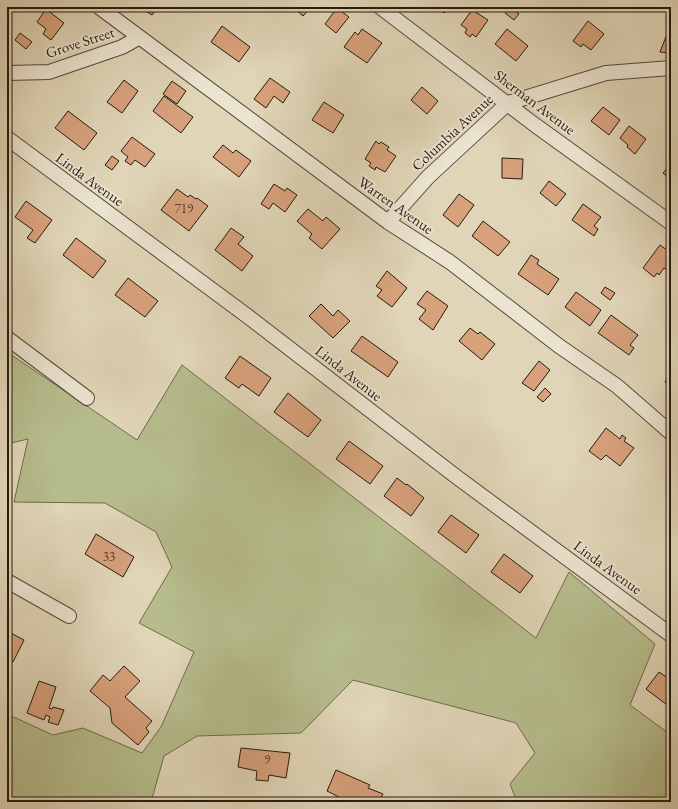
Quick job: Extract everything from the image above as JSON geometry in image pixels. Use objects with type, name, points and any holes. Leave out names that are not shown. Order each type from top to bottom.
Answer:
[{"type":"street","name":"Warren Avenue","points":[[98,7],[388,222],[450,262],[559,346],[617,386],[671,433]]},
{"type":"street","name":"Sherman Avenue","points":[[380,7],[671,223]]},
{"type":"street","name":"Grove Street","points":[[7,73],[49,72],[122,47],[138,38]]},
{"type":"street","name":"Columbia Avenue","points":[[388,222],[428,177],[508,103],[606,74],[671,68]]},
{"type":"street","name":"Linda Avenue","points":[[7,138],[246,315],[458,478],[671,635]]},
{"type":"street","points":[[7,338],[87,398]]},
{"type":"street","points":[[7,581],[69,616]]},
{"type":"green space","points":[[7,352],[137,440],[182,365],[536,638],[569,572],[655,644],[630,705],[671,735],[671,802],[517,802],[510,784],[535,753],[516,723],[353,680],[301,733],[197,736],[164,756],[151,802],[7,802],[7,714],[53,735],[83,728],[142,753],[161,727],[194,652],[139,623],[172,567],[156,532],[105,503],[14,502],[28,439],[7,444]]},
{"type":"building","points":[[7,7],[16,7],[10,14],[7,12]]},
{"type":"building","points":[[139,7],[161,7],[159,10],[157,8],[152,15]]},
{"type":"building","points":[[293,7],[311,7],[303,16]]},
{"type":"building","points":[[437,7],[449,7],[444,13]]},
{"type":"building","points":[[510,7],[519,14],[514,20],[505,13]]},
{"type":"building","points":[[337,8],[349,17],[336,33],[325,24]]},
{"type":"building","points":[[46,9],[64,23],[51,40],[43,34],[46,29],[37,22]]},
{"type":"building","points":[[472,10],[488,20],[476,37],[472,34],[470,37],[465,33],[467,29],[461,25]]},
{"type":"building","points":[[588,21],[604,34],[591,50],[583,44],[581,47],[573,41]]},
{"type":"building","points":[[671,23],[671,53],[660,52],[667,34]]},
{"type":"building","points":[[222,26],[250,47],[239,62],[211,42]]},
{"type":"building","points":[[362,29],[382,43],[367,63],[344,47],[355,32],[358,35]]},
{"type":"building","points":[[507,29],[528,46],[516,61],[495,44]]},
{"type":"building","points":[[20,33],[32,42],[26,49],[15,40]]},
{"type":"building","points":[[270,78],[290,92],[283,103],[274,96],[266,108],[254,99]]},
{"type":"building","points":[[124,80],[138,91],[122,113],[107,102]]},
{"type":"building","points":[[172,81],[186,91],[177,104],[163,94]]},
{"type":"building","points":[[422,87],[438,101],[427,114],[411,100]]},
{"type":"building","points":[[164,96],[193,117],[181,133],[153,111]]},
{"type":"building","points":[[324,102],[344,115],[333,133],[312,120]]},
{"type":"building","points":[[603,107],[620,120],[609,135],[591,121]]},
{"type":"building","points":[[68,111],[97,133],[84,150],[55,128]]},
{"type":"building","points":[[629,126],[646,139],[635,154],[620,138]]},
{"type":"building","points":[[132,137],[155,154],[145,167],[135,160],[131,165],[125,161],[128,157],[121,151]]},
{"type":"building","points":[[376,141],[379,144],[381,142],[389,147],[387,150],[396,156],[385,172],[376,167],[375,170],[369,166],[371,163],[365,159]]},
{"type":"building","points":[[223,145],[233,153],[236,150],[251,161],[239,177],[213,157]]},
{"type":"building","points":[[112,156],[119,161],[112,170],[105,165]]},
{"type":"building","points":[[502,158],[523,159],[522,179],[502,178]]},
{"type":"building","points":[[671,164],[671,180],[663,173]]},
{"type":"building","points":[[549,181],[566,194],[556,206],[540,193]]},
{"type":"building","points":[[274,184],[285,191],[287,188],[297,195],[285,212],[273,203],[269,209],[261,204]]},
{"type":"building","points":[[177,189],[188,197],[190,195],[196,199],[197,198],[208,206],[189,231],[161,210]]},
{"type":"building","points":[[459,194],[474,205],[458,227],[443,215]]},
{"type":"building","points":[[26,201],[52,220],[35,243],[27,238],[33,230],[15,217]]},
{"type":"building","points":[[583,204],[601,217],[594,226],[598,229],[594,236],[572,220]]},
{"type":"building","points":[[308,209],[323,221],[326,217],[340,229],[322,249],[309,238],[312,234],[297,221]]},
{"type":"building","points":[[483,221],[510,242],[498,256],[472,236]]},
{"type":"building","points":[[231,228],[244,237],[238,244],[253,256],[242,271],[215,250]]},
{"type":"building","points":[[76,238],[106,261],[93,278],[63,255]]},
{"type":"building","points":[[660,245],[671,253],[671,262],[666,269],[664,268],[659,275],[657,273],[654,277],[643,268]]},
{"type":"building","points":[[531,255],[539,260],[537,264],[559,279],[548,295],[518,274]]},
{"type":"building","points":[[387,271],[407,288],[392,307],[377,296],[382,290],[376,286]]},
{"type":"building","points":[[128,278],[158,301],[145,317],[115,295]]},
{"type":"building","points":[[605,287],[615,293],[610,300],[601,293]]},
{"type":"building","points":[[427,291],[448,306],[433,330],[419,319],[426,310],[417,304]]},
{"type":"building","points":[[576,292],[601,310],[590,326],[565,307]]},
{"type":"building","points":[[321,304],[333,316],[338,310],[350,321],[333,338],[309,316]]},
{"type":"building","points":[[611,315],[638,335],[630,345],[634,348],[629,355],[598,333]]},
{"type":"building","points":[[470,328],[478,334],[480,332],[495,344],[482,360],[459,341]]},
{"type":"building","points":[[362,336],[398,362],[388,377],[351,351]]},
{"type":"building","points":[[240,356],[271,378],[259,396],[242,384],[239,388],[225,378]]},
{"type":"building","points":[[539,361],[550,370],[534,391],[522,383]]},
{"type":"building","points":[[671,373],[671,387],[665,382]]},
{"type":"building","points":[[545,388],[551,394],[543,402],[537,397]]},
{"type":"building","points":[[288,393],[321,420],[308,437],[274,412]]},
{"type":"building","points":[[606,428],[620,439],[622,435],[626,438],[624,441],[634,448],[620,466],[606,455],[601,460],[589,451]]},
{"type":"building","points":[[349,441],[383,466],[370,484],[336,459]]},
{"type":"building","points":[[397,478],[424,498],[411,516],[384,496]]},
{"type":"building","points":[[451,515],[479,535],[466,553],[438,532]]},
{"type":"building","points":[[96,534],[134,557],[123,577],[85,554]]},
{"type":"building","points":[[504,554],[533,576],[520,593],[491,572]]},
{"type":"building","points":[[7,631],[24,640],[13,662],[7,659]]},
{"type":"building","points":[[124,666],[140,681],[125,697],[152,721],[146,728],[149,732],[138,745],[112,723],[110,708],[90,691],[103,675],[110,681]]},
{"type":"building","points":[[659,672],[671,680],[671,708],[646,689]]},
{"type":"building","points":[[39,681],[56,687],[49,708],[52,709],[53,707],[64,710],[58,725],[48,722],[50,717],[46,715],[44,720],[27,713]]},
{"type":"building","points":[[241,748],[290,753],[286,778],[269,775],[268,781],[256,780],[257,771],[238,767]]},
{"type":"building","points":[[336,770],[370,785],[368,788],[383,794],[379,802],[344,802],[338,799],[339,797],[327,791]]}]
